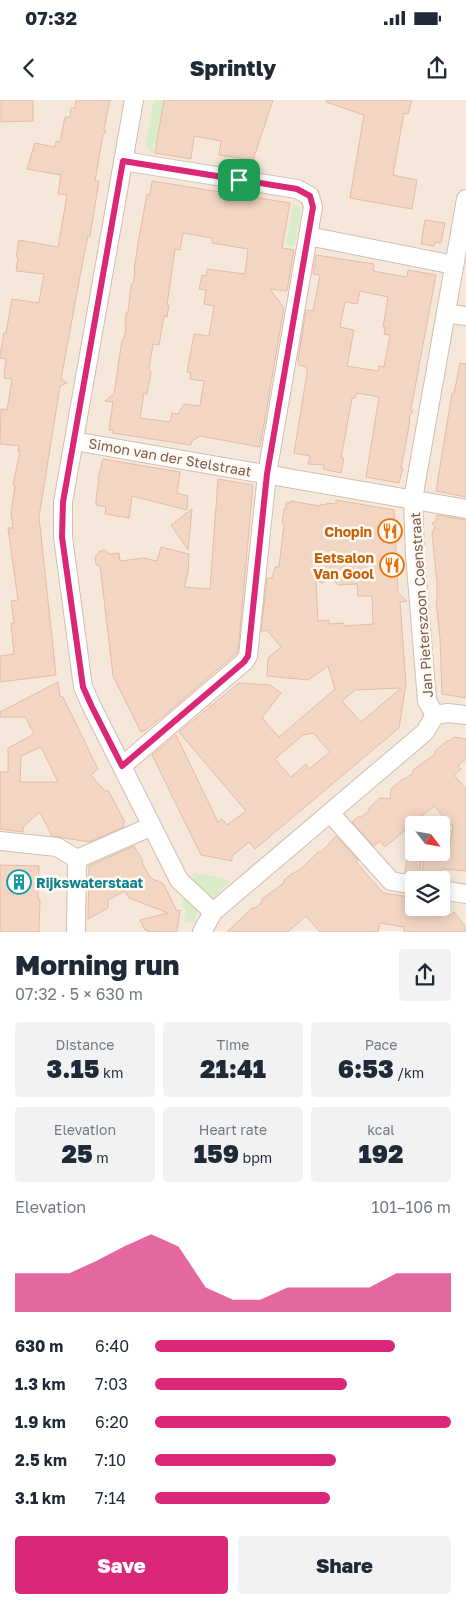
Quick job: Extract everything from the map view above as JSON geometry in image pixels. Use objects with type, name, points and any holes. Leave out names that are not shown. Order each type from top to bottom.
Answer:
[{"type":"street","points":[[134,100],[63,502],[62,537],[83,687],[179,880],[213,912],[202,932]]},
{"type":"street","points":[[122,766],[244,662],[248,656],[267,474],[313,207],[310,196],[297,189],[123,161]]},
{"type":"street","name":"Jan Pieterszoon Coenstraat","points":[[213,912],[425,732],[435,715],[427,701],[415,554],[413,500],[466,199]]},
{"type":"street","points":[[308,236],[454,265]]},
{"type":"street","points":[[446,313],[466,316]]},
{"type":"street","name":"Simon van der Stelstraat","points":[[74,441],[466,509]]},
{"type":"street","points":[[435,715],[448,713],[466,715]]},
{"type":"street","points":[[330,813],[390,881],[405,884]]},
{"type":"street","points":[[77,859],[143,830]]},
{"type":"street","points":[[0,841],[58,847],[77,859]]},
{"type":"street","points":[[76,932],[77,859]]},
{"type":"street","points":[[450,891],[466,894]]},
{"type":"shaded area","points":[[0,100],[466,100],[466,931],[0,932]]},
{"type":"green space","points":[[154,100],[164,100],[157,143],[154,144],[153,150],[156,151],[155,153],[148,149],[146,141]]},
{"type":"green space","points":[[293,205],[298,206],[301,210],[294,246],[286,245]]},
{"type":"green space","points":[[195,873],[226,879],[229,883],[214,897],[191,881],[194,878],[191,875]]},
{"type":"green space","points":[[188,896],[199,907],[194,923],[184,922],[186,911],[181,900]]},
{"type":"building","points":[[1,100],[33,100],[33,121],[1,122]]},
{"type":"building","points":[[76,100],[110,100],[104,129],[106,132],[103,135],[95,181],[99,181],[90,236],[88,236],[84,255],[61,379],[67,383],[60,386],[39,517],[56,675],[0,682],[0,656],[14,654],[11,623],[14,623],[11,601],[18,600],[8,528],[13,528],[11,513],[15,486],[13,485],[20,451],[18,451],[19,446],[0,444],[1,409],[7,410],[12,379],[4,378],[6,359],[0,358],[0,355],[12,299],[39,303],[44,274],[16,271],[19,240],[58,247],[67,195],[58,194],[61,175],[27,169],[35,143],[55,147],[56,141],[60,142],[65,117],[70,117],[71,108],[75,108]]},
{"type":"building","points":[[164,100],[273,100],[253,160],[219,155],[221,141],[194,136],[191,159],[155,153]]},
{"type":"building","points":[[327,100],[412,100],[408,114],[404,113],[393,175],[417,180],[412,209],[350,198],[364,115],[326,102]]},
{"type":"building","points":[[152,181],[290,203],[282,248],[294,250],[287,291],[270,289],[284,308],[260,447],[200,436],[192,441],[191,445],[112,433],[113,430],[109,430],[113,402],[105,401],[114,394],[122,340],[124,339],[126,327],[126,313],[128,312],[131,285],[133,284],[135,272],[138,243],[147,194],[150,195]],"holes":[[[183,233],[212,238],[212,243],[248,249],[245,274],[207,269],[206,276],[202,275],[199,289],[206,290],[204,304],[214,306],[209,336],[194,334],[187,372],[191,373],[190,379],[204,381],[200,406],[184,404],[178,414],[172,413],[170,422],[140,418],[144,393],[147,394],[151,372],[149,369],[153,344],[159,345],[164,316],[167,317],[175,249],[180,250]]]},
{"type":"building","points":[[425,220],[445,223],[441,243],[435,242],[434,246],[421,244]]},
{"type":"building","points":[[316,255],[374,264],[373,271],[407,277],[408,270],[436,275],[411,409],[413,412],[409,416],[401,468],[403,468],[399,483],[366,477],[379,397],[357,393],[355,398],[352,398],[341,458],[344,458],[341,473],[323,469],[324,465],[308,464],[310,456],[294,453],[307,373],[307,367],[299,365],[298,360],[306,310],[313,311],[320,275],[313,274]],"holes":[[[360,291],[388,297],[383,327],[385,327],[384,334],[390,335],[384,367],[379,366],[378,371],[347,366],[354,330],[340,327],[345,302],[357,304]]]},
{"type":"building","points":[[460,363],[466,364],[466,497],[436,491],[452,393],[454,394]]},
{"type":"building","points":[[103,459],[180,472],[177,493],[188,496],[187,510],[132,496],[129,518],[105,514],[106,507],[96,505],[98,478]]},
{"type":"building","points":[[218,479],[253,485],[238,652],[166,714],[141,732],[113,676],[100,565],[96,565],[95,557],[100,551],[105,550],[110,554],[119,553],[120,561],[144,558],[157,561],[161,547],[189,554],[188,573],[184,587],[210,589]]},
{"type":"building","points":[[336,500],[394,510],[398,593],[407,601],[400,602],[406,684],[399,728],[255,849],[249,842],[232,856],[232,861],[201,855],[152,755],[176,735],[218,822],[222,819],[227,825],[246,811],[179,732],[239,683],[270,685],[281,693],[262,718],[279,737],[335,689],[328,666],[308,680],[267,676],[268,658],[281,647],[267,630],[261,631],[267,578],[272,578],[275,567],[279,567],[284,524],[282,523],[286,502],[291,503],[291,501],[320,506],[321,504],[326,505],[326,503],[336,504]],"holes":[[[326,573],[338,585],[357,584],[358,596],[372,596],[373,624],[344,626],[344,623],[329,624],[329,620],[318,621],[316,581],[323,583]],[[401,688],[361,722],[342,701],[355,690]],[[313,733],[330,752],[309,769],[306,764],[291,777],[275,759],[303,735]]]},
{"type":"building","points":[[192,509],[188,550],[171,525]]},
{"type":"building","points":[[437,515],[466,520],[466,698],[442,694],[440,638],[436,601],[437,583],[432,533],[435,527],[432,523],[436,521]]},
{"type":"building","points":[[58,682],[60,696],[63,697],[98,769],[91,775],[106,792],[108,790],[125,822],[123,823],[124,827],[89,842],[52,836],[40,812],[23,827],[23,832],[0,829],[0,772],[8,772],[8,748],[34,734],[25,717],[0,717],[0,712]],"holes":[[[41,747],[58,782],[20,782],[21,756]]]},
{"type":"building","points":[[454,737],[466,739],[466,759],[458,766],[461,769],[454,775],[466,789],[466,871],[443,869],[441,871],[422,871],[424,861],[450,861],[453,825],[450,824],[450,816],[443,816],[434,806],[422,816],[405,816],[405,830],[385,847],[380,841],[374,846],[352,822],[369,811],[369,808],[380,798],[390,799],[391,789],[402,779],[413,773],[413,770]]},
{"type":"building","points":[[336,836],[358,860],[356,862],[383,893],[405,896],[405,916],[450,916],[454,912],[466,927],[466,932],[404,932],[404,927],[380,923],[378,932],[320,932],[306,916],[288,932],[227,932],[252,908],[255,908],[262,902],[262,899],[284,883],[284,880],[302,868],[318,852],[321,852]]},
{"type":"building","points":[[134,846],[148,874],[152,879],[164,885],[177,911],[180,910],[177,932],[147,932],[140,920],[168,913],[129,898],[125,891],[108,900],[108,908],[88,919],[89,866]]},
{"type":"building","points":[[407,861],[421,861],[420,871],[405,871]]},
{"type":"building","name":"Rijkswaterstaat","points":[[0,865],[39,866],[39,932],[0,932]]},
{"type":"place","name":"Chopin","points":[[390,531]]},
{"type":"place","name":"Eetsalon Van Gool","points":[[392,565]]},
{"type":"place","name":"Rijkswaterstaat","points":[[19,882]]},
{"type":"route","points":[[123,161],[239,180],[297,189],[310,196],[313,207],[267,474],[250,649],[244,662],[122,766],[83,687],[62,537],[63,502],[123,161]]}]
